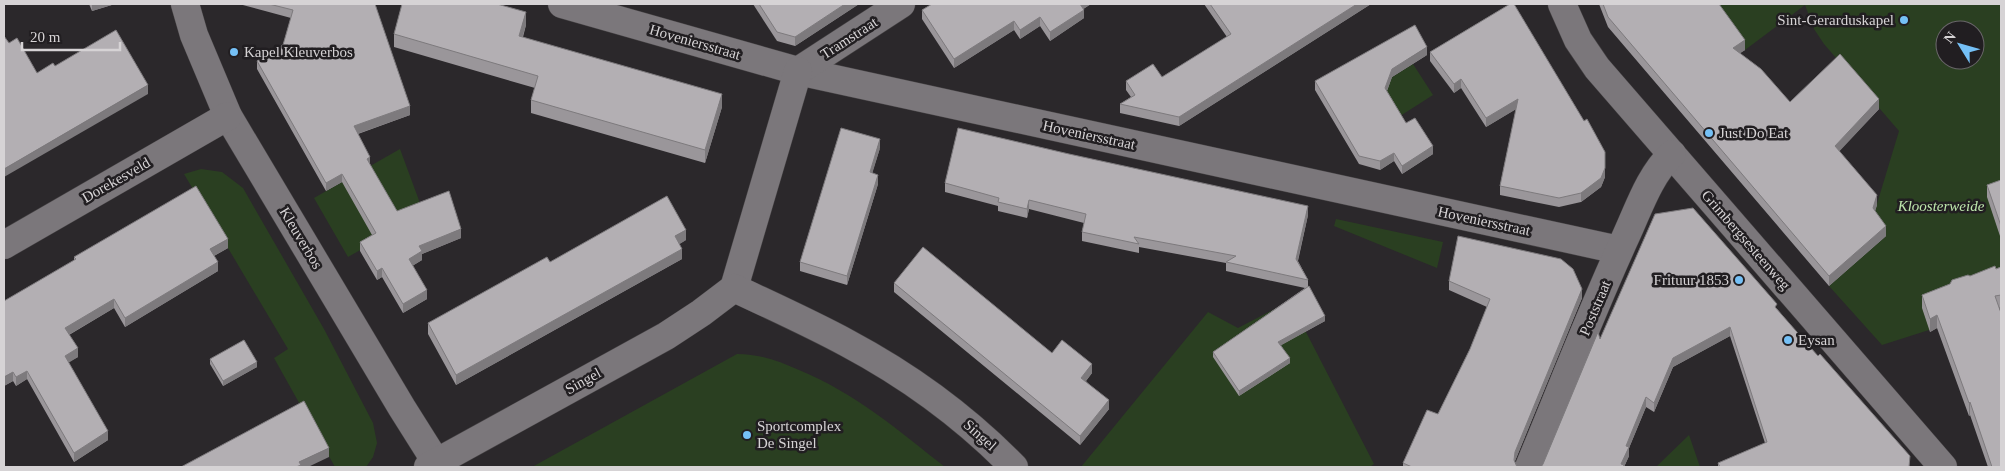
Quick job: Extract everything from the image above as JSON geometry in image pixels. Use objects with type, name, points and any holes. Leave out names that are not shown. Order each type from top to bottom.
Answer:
[{"type":"street","name":"Kleuverbos","points":[[185,4],[194,36],[228,116],[397,400],[432,465]]},
{"type":"street","name":"Hoveniersstraat","points":[[562,4],[798,72],[1619,250]]},
{"type":"street","name":"Tramstraat","points":[[798,72],[901,4]]},
{"type":"street","name":"Grimbergsesteenweg","points":[[1562,4],[1578,40],[1589,57],[1943,467]]},
{"type":"street","points":[[734,288],[798,72]]},
{"type":"street","name":"Dorekesveld","points":[[4,245],[228,116]]},
{"type":"street","name":"Poststraat","points":[[1529,467],[1619,250],[1649,185],[1664,162],[1672,154]]},
{"type":"street","name":"Singel","points":[[432,465],[666,336],[686,324],[734,288],[822,330],[885,365],[960,416],[991,443],[1014,467]]},
{"type":"green space","name":"Kloosterweide","points":[[1716,4],[2001,4],[2001,280],[1929,330],[1882,345],[1829,286],[1886,236],[1873,217],[1899,131],[1824,44],[1814,29],[1805,5],[1745,50]]},
{"type":"green space","points":[[1413,64],[1433,95],[1397,118],[1378,86]]},
{"type":"green space","points":[[400,149],[424,214],[348,257],[314,198]]},
{"type":"green space","points":[[201,169],[222,172],[243,188],[324,329],[373,423],[377,443],[373,457],[366,467],[335,467],[274,358],[288,349],[184,174]]},
{"type":"green space","points":[[1336,219],[1443,242],[1437,268],[1334,226]]},
{"type":"green space","points":[[1290,301],[1374,464],[1370,467],[1081,467],[1208,312],[1238,328]]},
{"type":"green space","name":"Sportcomplex De Singel","points":[[737,354],[753,355],[776,361],[819,379],[875,413],[945,467],[532,467]]},
{"type":"green space","points":[[1689,435],[1700,467],[1656,467]]},
{"type":"building","points":[[269,4],[375,4],[410,106],[354,126],[370,157],[367,159],[397,211],[449,191],[461,229],[419,246],[422,251],[409,259],[427,290],[403,304],[382,268],[377,271],[360,242],[376,233],[342,174],[326,183],[257,61],[283,45],[293,10]]},
{"type":"building","points":[[402,4],[497,4],[526,12],[519,36],[722,94],[705,150],[531,100],[538,76],[394,34]]},
{"type":"building","points":[[759,4],[845,4],[795,37],[777,32]]},
{"type":"building","points":[[932,4],[1080,4],[1084,10],[1050,32],[1040,17],[1020,30],[1014,21],[954,59],[922,10]]},
{"type":"building","points":[[1210,4],[1357,4],[1179,117],[1120,104],[1135,95],[1126,81],[1153,64],[1162,77],[1231,34]]},
{"type":"building","points":[[1510,4],[1514,4],[1584,121],[1587,119],[1605,152],[1605,168],[1601,178],[1581,193],[1559,198],[1500,186],[1518,99],[1486,118],[1461,79],[1454,84],[1430,52]]},
{"type":"building","points":[[1603,4],[1719,4],[1745,40],[1733,48],[1761,69],[1790,102],[1840,54],[1879,99],[1835,146],[1877,195],[1873,208],[1886,226],[1829,276],[1608,17]]},
{"type":"building","points":[[1415,25],[1427,47],[1392,69],[1385,88],[1406,123],[1415,118],[1433,146],[1402,166],[1394,153],[1380,161],[1359,156],[1315,81]]},
{"type":"building","points":[[116,30],[148,85],[4,169],[4,36],[9,43],[17,38],[37,73],[53,63],[55,66]]},
{"type":"building","points":[[841,128],[880,139],[870,172],[878,175],[847,276],[800,262]]},
{"type":"building","points":[[958,128],[1308,206],[1296,259],[1308,280],[1226,262],[1236,256],[1134,237],[1139,244],[1082,232],[1086,214],[1029,200],[1027,209],[998,202],[999,198],[945,183]]},
{"type":"building","points":[[2001,180],[2001,226],[1987,185]]},
{"type":"building","points":[[196,186],[228,239],[210,249],[218,262],[125,318],[114,299],[65,328],[78,348],[65,356],[108,431],[74,453],[27,371],[16,377],[13,372],[4,377],[4,301],[76,259],[74,257]]},
{"type":"building","points":[[667,196],[686,230],[675,236],[682,249],[456,375],[428,323],[547,257],[550,262]]},
{"type":"building","points":[[1693,208],[1777,304],[1775,307],[1818,356],[1820,354],[1910,456],[1909,467],[1720,467],[1718,463],[1767,442],[1730,327],[1673,358],[1654,403],[1646,397],[1626,446],[1629,447],[1621,464],[1624,465],[1623,467],[1541,467],[1598,332],[1600,339],[1655,214]]},
{"type":"building","points":[[1458,236],[1561,259],[1573,269],[1582,289],[1515,452],[1514,460],[1517,467],[1412,467],[1403,463],[1427,410],[1438,414],[1470,349],[1490,299],[1449,281]]},
{"type":"building","points":[[923,247],[1052,353],[1062,340],[1092,364],[1081,378],[1109,400],[1080,436],[894,283]]},
{"type":"building","points":[[1995,266],[1996,269],[2001,267],[2001,295],[1995,296],[2001,313],[2001,467],[1992,467],[1937,315],[1930,319],[1922,295],[1950,284],[1952,280],[1970,276]]},
{"type":"building","points":[[1309,286],[1325,316],[1278,342],[1290,358],[1239,391],[1213,352]]},
{"type":"building","points":[[244,340],[257,362],[223,381],[210,359]]},
{"type":"building","points":[[304,401],[329,448],[299,462],[301,465],[296,467],[181,467]]},
{"type":"place","name":"Sint-Gerarduskapel","points":[[1904,20]]},
{"type":"place","name":"Kapel Kleuverbos","points":[[234,52]]},
{"type":"place","name":"Just Do Eat","points":[[1709,133]]},
{"type":"place","name":"Frituur 1853","points":[[1739,280]]},
{"type":"place","name":"Eysan","points":[[1788,340]]},
{"type":"place","name":"Sportcomplex De Singel","points":[[747,435]]}]
